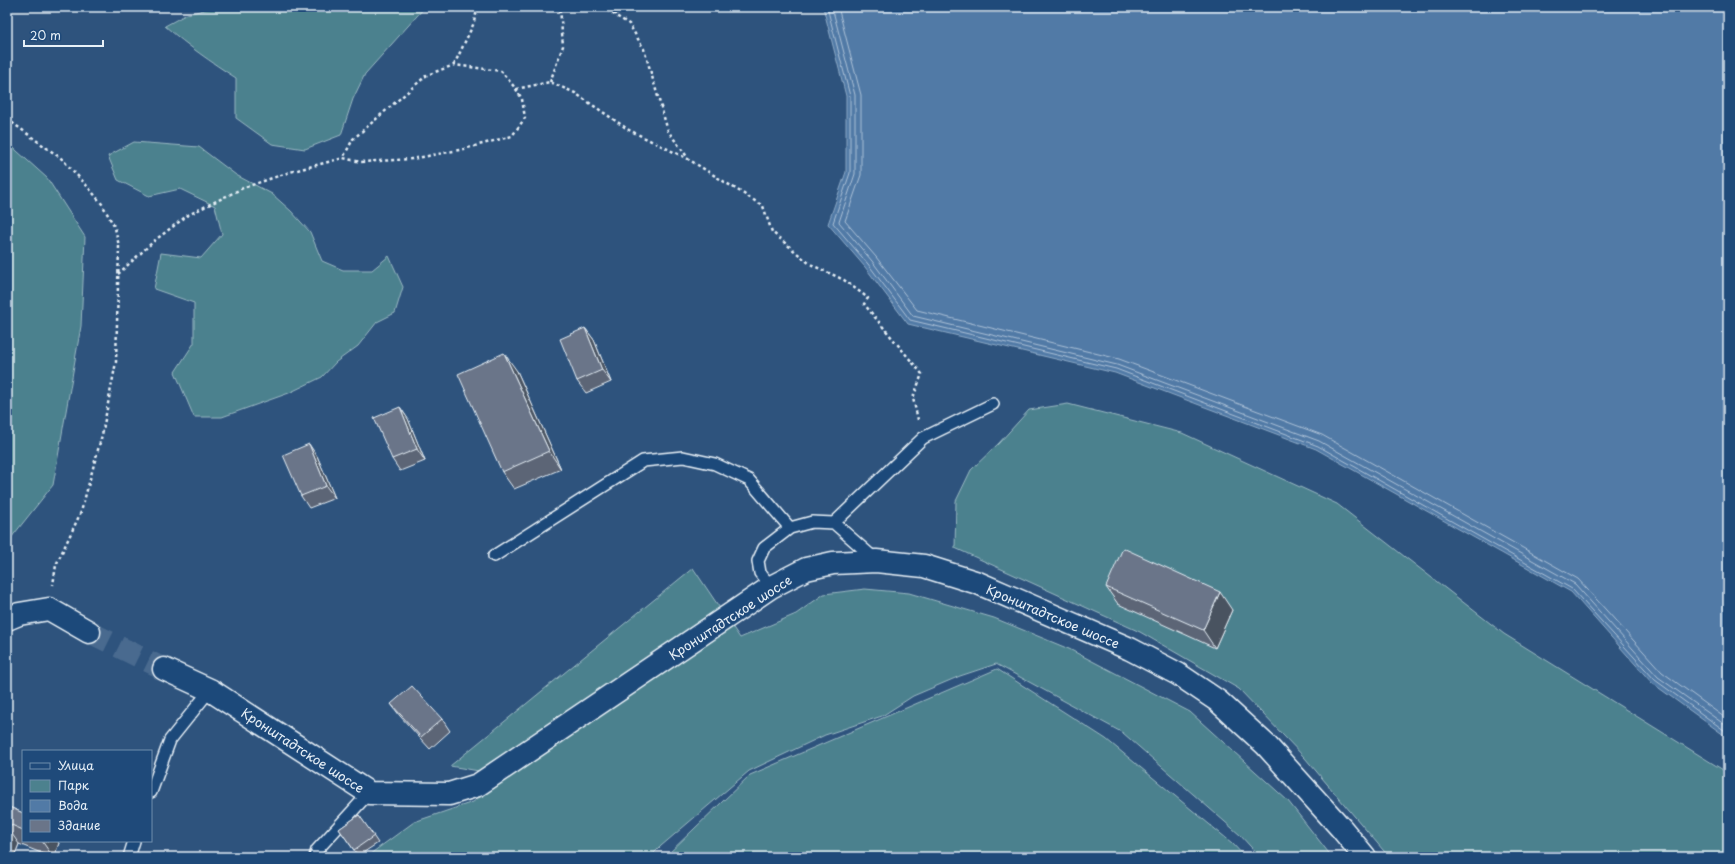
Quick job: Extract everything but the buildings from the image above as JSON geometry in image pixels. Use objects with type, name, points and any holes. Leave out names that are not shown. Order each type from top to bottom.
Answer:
[{"type":"street","name":"Кронштадтское шоссе","points":[[164,669],[210,690],[369,793],[449,794],[478,785],[771,587],[806,569],[833,563],[876,561],[924,566],[978,583],[1130,649],[1178,674],[1218,701],[1266,745],[1341,828],[1365,857]]},
{"type":"street","points":[[7,619],[19,614],[49,609],[89,632]]},
{"type":"lane","points":[[834,524],[922,438],[993,404]]},
{"type":"lane","points":[[494,556],[643,461],[683,457],[715,464],[749,480],[790,528]]},
{"type":"lane","points":[[771,587],[760,572],[758,561],[764,548],[790,528],[812,522],[834,524],[876,561]]},
{"type":"lane","points":[[152,789],[170,740],[210,690]]},
{"type":"lane","points":[[315,857],[317,850],[369,793]]},
{"type":"lane","points":[[129,857],[134,842]]},
{"type":"path","points":[[454,65],[473,25],[478,7]]},
{"type":"path","points":[[550,82],[563,46],[560,7]]},
{"type":"path","points":[[602,7],[629,24],[644,49],[668,131],[688,159]]},
{"type":"path","points":[[615,15],[622,7]]},
{"type":"path","points":[[118,274],[154,242],[188,215],[243,188],[290,172],[343,158],[360,162],[412,159],[464,149],[512,136],[525,118],[522,99],[516,89],[500,71],[454,65],[427,75],[353,138],[343,158]]},
{"type":"path","points":[[516,89],[550,82],[575,93],[629,130],[688,159],[763,206],[772,232],[810,264],[844,280],[868,298],[864,304],[922,374],[913,398],[922,438]]},
{"type":"path","points":[[7,119],[62,159],[102,204],[115,228],[119,246],[116,362],[102,435],[81,512],[56,565],[49,609]]},
{"type":"green space","points":[[217,7],[425,7],[365,74],[353,99],[341,135],[305,149],[272,144],[236,118],[236,78],[200,54],[165,26],[187,14]]},
{"type":"green space","points":[[7,142],[47,178],[85,237],[81,326],[53,485],[7,543]]},
{"type":"green space","points":[[134,142],[199,147],[236,175],[272,194],[291,211],[310,232],[322,261],[343,270],[372,270],[389,256],[403,287],[395,313],[377,322],[358,346],[336,362],[322,377],[289,393],[222,417],[194,417],[175,372],[194,343],[194,303],[154,289],[161,253],[201,258],[222,234],[215,206],[180,189],[149,196],[118,180],[108,156]]},
{"type":"green space","points":[[1068,404],[1182,433],[1337,504],[1504,634],[1728,773],[1728,857],[1389,857],[1305,758],[1239,689],[1140,632],[955,548],[956,501],[971,470],[999,443],[1029,410]]},
{"type":"green space","points":[[693,568],[740,638],[796,614],[824,594],[865,589],[909,593],[994,618],[1069,649],[1190,712],[1288,801],[1332,857],[1260,857],[1240,835],[1123,733],[996,664],[960,676],[913,696],[882,716],[825,735],[749,771],[650,857],[366,857],[414,822],[473,802],[508,776],[450,766]]},
{"type":"green space","points":[[997,669],[1106,739],[1232,843],[1245,857],[665,857],[750,775]]},
{"type":"water","points":[[823,7],[1728,7],[1728,738],[1652,683],[1571,592],[1316,449],[1115,373],[908,324],[865,267],[828,224],[846,172],[846,96]]},
{"type":"tunnel","points":[[89,632],[164,669]]}]
